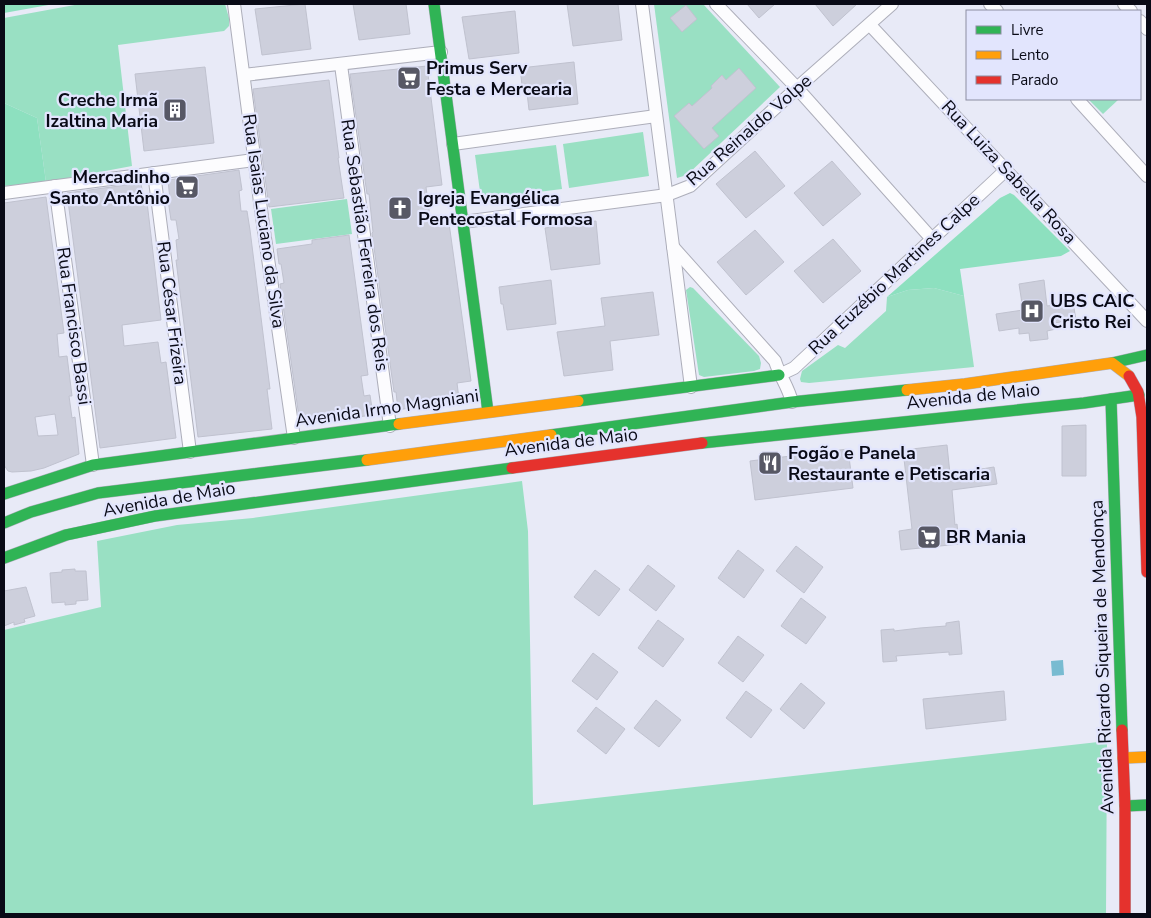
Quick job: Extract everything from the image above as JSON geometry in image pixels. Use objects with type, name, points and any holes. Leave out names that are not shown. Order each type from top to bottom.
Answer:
[{"type":"main road","points":[[434,4],[488,412]]},
{"type":"main road","name":"Avenida de Maio","points":[[4,558],[66,535],[395,469],[792,406],[966,392],[1147,355]]},
{"type":"main road","points":[[1112,363],[1130,376],[1143,393],[1142,417],[1147,572]]},
{"type":"main road","name":"Avenida Irmo Magniani","points":[[4,494],[93,465],[779,375]]},
{"type":"main road","points":[[966,392],[970,415]]},
{"type":"main road","name":"Avenida de Maio","points":[[4,523],[31,512],[98,493],[395,469],[796,428],[970,415],[1111,399],[1143,393]]},
{"type":"main road","name":"Avenida Ricardo Siqueira de Mendonça","points":[[1111,399],[1125,806],[1125,914]]},
{"type":"main road","points":[[1123,758],[1147,757]]},
{"type":"main road","points":[[1125,806],[1147,805]]},
{"type":"street","name":"Rua Isaias Luciano da Silva","points":[[234,4],[254,160],[294,438]]},
{"type":"street","points":[[642,4],[692,387]]},
{"type":"street","points":[[716,4],[797,88],[932,239]]},
{"type":"street","name":"Rua Reinaldo Volpe","points":[[463,222],[667,195],[690,186],[892,4]]},
{"type":"street","name":"Rua Luiza Sabella Rosa","points":[[870,24],[1147,321]]},
{"type":"street","points":[[244,75],[440,52]]},
{"type":"street","name":"Rua Sebastião Ferreira dos Reis","points":[[341,65],[390,426]]},
{"type":"street","points":[[1078,100],[1147,176]]},
{"type":"street","points":[[453,144],[656,116]]},
{"type":"street","points":[[4,193],[254,160]]},
{"type":"street","name":"Rua Euzébio Martines Calpe","points":[[779,375],[794,368],[1007,169]]},
{"type":"street","name":"Rua César Frizeira","points":[[154,173],[190,452]]},
{"type":"street","name":"Rua Francisco Bassi","points":[[55,186],[93,465]]},
{"type":"street","points":[[673,247],[776,361],[779,375],[788,388],[792,406]]},
{"type":"green space","points":[[4,4],[54,4],[4,13]]},
{"type":"green space","points":[[80,4],[225,4],[229,26],[224,31],[118,45],[132,166],[46,182],[37,118],[4,103],[4,18]]},
{"type":"green space","points":[[654,4],[703,4],[780,87],[687,175],[677,178]]},
{"type":"green space","points":[[1089,100],[1118,100],[1103,114]]},
{"type":"green space","points":[[4,103],[37,118],[46,182],[4,186]]},
{"type":"green space","points":[[643,132],[649,176],[569,188],[563,144]]},
{"type":"green space","points":[[556,145],[562,189],[481,199],[475,155]]},
{"type":"green space","points":[[1010,193],[1070,251],[1061,256],[960,269],[964,296],[934,288],[908,290],[887,297],[1000,198]]},
{"type":"green space","points":[[347,199],[352,234],[276,244],[271,209]]},
{"type":"green space","points":[[690,287],[759,356],[760,369],[704,377],[699,375],[686,290]]},
{"type":"green space","points":[[934,288],[964,296],[974,367],[809,383],[801,382],[802,371],[838,345],[845,348],[886,311],[887,297],[908,290]]},
{"type":"green space","points":[[522,481],[528,531],[533,805],[1107,741],[1106,914],[4,914],[4,630],[101,607],[97,541],[177,525],[253,518]]},
{"type":"water","points":[[1063,660],[1064,675],[1052,676],[1051,661]]},
{"type":"building","points":[[305,4],[311,49],[262,55],[255,9]]},
{"type":"building","points":[[353,4],[406,4],[410,34],[359,40]]},
{"type":"building","points":[[567,4],[618,4],[622,40],[573,46]]},
{"type":"building","points":[[747,4],[775,4],[759,18]]},
{"type":"building","points":[[815,4],[857,4],[833,26]]},
{"type":"building","points":[[686,5],[697,19],[682,32],[670,18]]},
{"type":"building","points":[[515,11],[519,53],[469,59],[462,17]]},
{"type":"building","points":[[574,62],[578,104],[529,110],[526,84],[522,85],[520,68]]},
{"type":"building","points":[[427,66],[442,185],[426,187],[431,225],[449,223],[471,381],[457,383],[459,399],[398,410],[372,233],[369,194],[367,194],[350,74]]},
{"type":"building","name":"Creche Irmã Izaltina Maria","points":[[205,67],[214,143],[144,151],[135,74]]},
{"type":"building","points":[[739,68],[756,88],[712,128],[719,136],[704,149],[674,116],[689,103],[692,106],[712,88],[711,86],[722,75],[726,80]]},
{"type":"building","points":[[329,80],[344,198],[269,207],[253,89]]},
{"type":"building","points":[[755,151],[785,186],[746,218],[716,184]]},
{"type":"building","points":[[832,161],[861,194],[823,226],[794,193]]},
{"type":"building","points":[[239,170],[242,190],[239,191],[241,211],[247,211],[250,230],[270,389],[267,389],[272,429],[198,437],[176,260],[178,260],[176,240],[179,239],[176,220],[171,220],[168,180]]},
{"type":"building","points":[[141,183],[144,203],[147,202],[161,320],[122,325],[124,346],[158,342],[161,363],[166,362],[176,438],[100,448],[67,193]]},
{"type":"building","points":[[46,197],[64,333],[57,334],[59,357],[67,356],[72,396],[69,396],[72,418],[75,417],[79,454],[44,468],[31,471],[12,472],[8,471],[4,465],[4,203]],"holes":[[[55,414],[58,435],[38,436],[35,417]]]},
{"type":"building","points":[[596,221],[600,264],[551,270],[545,228]]},
{"type":"building","points":[[755,230],[784,262],[746,295],[717,262]]},
{"type":"building","points":[[349,235],[368,375],[361,376],[364,396],[370,395],[373,415],[300,424],[280,284],[284,283],[277,249],[312,244],[312,240]]},
{"type":"building","points":[[833,239],[861,271],[823,303],[794,271]]},
{"type":"building","points":[[551,280],[556,324],[507,330],[499,287]]},
{"type":"building","points":[[1044,280],[1047,306],[1073,302],[1076,320],[1054,323],[1056,329],[1047,331],[1048,339],[1030,341],[1029,333],[1019,334],[1019,328],[999,331],[996,314],[1023,310],[1019,284]]},
{"type":"building","points":[[653,292],[659,335],[610,341],[613,370],[564,376],[557,332],[605,326],[601,298]]},
{"type":"building","points":[[1086,425],[1086,476],[1062,476],[1062,426]]},
{"type":"building","points":[[947,445],[950,474],[994,467],[997,484],[952,490],[955,525],[957,524],[959,544],[901,550],[899,531],[912,529],[903,450]]},
{"type":"building","points":[[848,449],[853,488],[755,500],[750,461]]},
{"type":"building","points":[[796,546],[823,567],[804,593],[776,571]]},
{"type":"building","points":[[738,550],[764,570],[744,598],[718,578]]},
{"type":"building","points":[[648,565],[675,586],[656,611],[629,590]]},
{"type":"building","points":[[75,569],[75,571],[86,571],[88,600],[76,601],[76,604],[65,605],[65,602],[52,603],[50,573]]},
{"type":"building","points":[[595,570],[620,589],[599,616],[574,597]]},
{"type":"building","points":[[26,587],[35,616],[24,619],[25,622],[14,625],[14,622],[4,626],[4,591]]},
{"type":"building","points":[[801,598],[826,617],[806,644],[781,626]]},
{"type":"building","points":[[658,620],[684,639],[663,667],[638,648]]},
{"type":"building","points":[[959,621],[962,654],[949,655],[949,652],[896,656],[897,661],[883,662],[881,630],[894,629],[894,631],[946,626],[946,623]]},
{"type":"building","points":[[738,636],[764,655],[743,682],[718,663]]},
{"type":"building","points":[[593,653],[618,672],[597,700],[572,681]]},
{"type":"building","points":[[801,683],[825,703],[804,729],[780,709]]},
{"type":"building","points":[[746,691],[772,710],[751,738],[726,718]]},
{"type":"building","points":[[1004,691],[1006,720],[926,729],[923,699]]},
{"type":"building","points":[[656,700],[681,720],[659,747],[634,728]]},
{"type":"building","points":[[596,707],[625,729],[606,754],[577,731]]},
{"type":"traffic: fast","points":[[434,4],[488,412]]},
{"type":"traffic: fast","points":[[1112,363],[1147,355]]},
{"type":"traffic: fast","points":[[578,401],[779,375]]},
{"type":"traffic: fast","points":[[551,435],[792,402],[907,390]]},
{"type":"traffic: fast","points":[[702,443],[1084,403],[1139,395]]},
{"type":"traffic: fast","points":[[1111,399],[1122,730]]},
{"type":"traffic: fast","points":[[4,494],[93,465],[399,424]]},
{"type":"traffic: fast","points":[[4,523],[31,512],[98,493],[367,460]]},
{"type":"traffic: fast","points":[[4,558],[66,535],[155,516],[512,468]]},
{"type":"traffic: fast","points":[[1125,806],[1147,805]]},
{"type":"traffic: slow","points":[[907,390],[965,384],[1112,363],[1129,376]]},
{"type":"traffic: slow","points":[[399,424],[578,401]]},
{"type":"traffic: slow","points":[[367,460],[551,435]]},
{"type":"traffic: slow","points":[[1123,758],[1147,757]]},
{"type":"traffic: jam","points":[[1129,376],[1138,392],[1142,417],[1147,572]]},
{"type":"traffic: jam","points":[[512,468],[702,443]]},
{"type":"traffic: jam","points":[[1122,730],[1125,806],[1125,914]]},
{"type":"place","name":"Primus Serv Festa e Mercearia","points":[[409,78]]},
{"type":"place","name":"Creche Irmã Izaltina Maria","points":[[175,110]]},
{"type":"place","name":"Mercadinho Santo Antônio","points":[[187,187]]},
{"type":"place","name":"Igreja Evangélica Pentecostal Formosa","points":[[400,208]]},
{"type":"place","name":"UBS CAIC Cristo Rei","points":[[1032,311]]},
{"type":"place","name":"Fogão e Panela Restaurante e Petiscaria","points":[[770,463]]},
{"type":"place","name":"BR Mania","points":[[929,537]]}]
